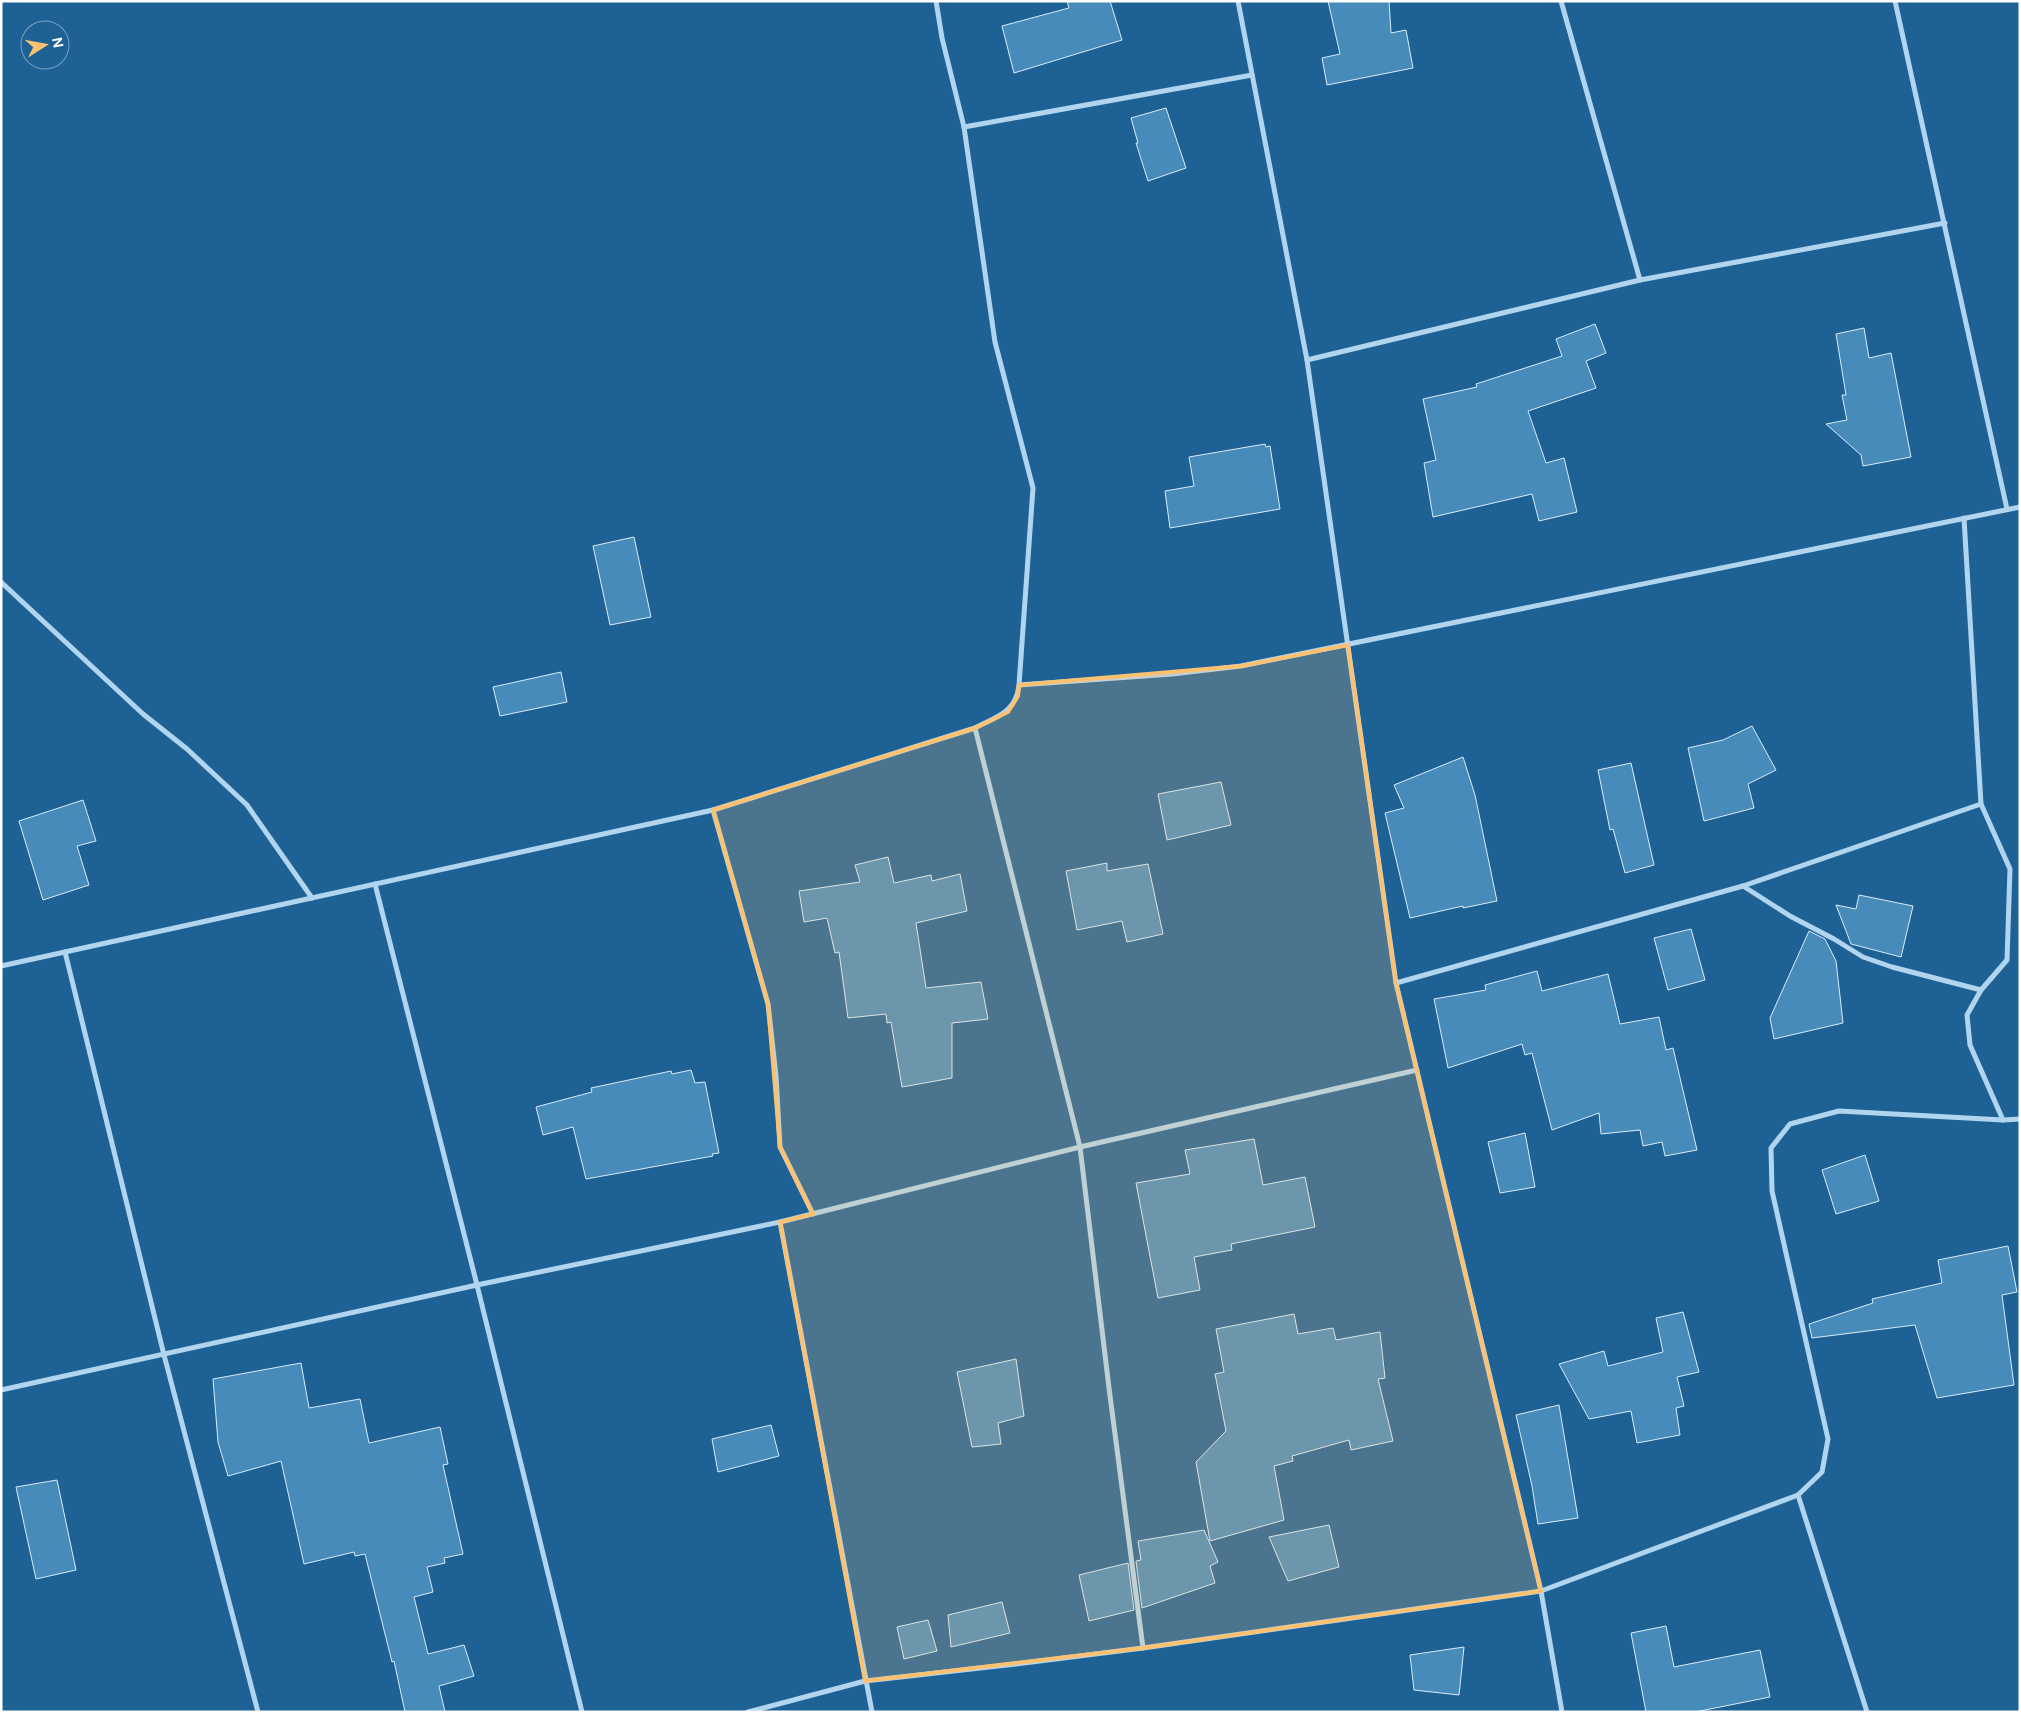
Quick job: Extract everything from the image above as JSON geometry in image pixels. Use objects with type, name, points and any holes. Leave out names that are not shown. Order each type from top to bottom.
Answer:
[{"type":"street","points":[[1,966],[712,810],[975,728],[1008,712],[1018,696],[1033,488],[995,342],[964,127],[942,38],[936,1]]},
{"type":"street","points":[[1238,1],[1307,360],[1396,983],[1541,1591],[1562,1712]]},
{"type":"street","points":[[1561,1],[1640,280]]},
{"type":"street","points":[[1895,1],[2007,509]]},
{"type":"street","points":[[964,127],[1252,75]]},
{"type":"street","points":[[1307,360],[1640,280],[1945,223]]},
{"type":"street","points":[[1018,686],[1241,666],[2020,507]]},
{"type":"street","points":[[1964,518],[1981,804],[2010,869],[2007,960],[1981,990],[1967,1015],[1970,1045],[2003,1120]]},
{"type":"street","points":[[1,582],[143,714],[188,749],[247,805],[312,898]]},
{"type":"street","points":[[975,728],[1080,1147],[1108,1388],[1143,1648]]},
{"type":"street","points":[[1396,983],[1744,886],[1981,804]]},
{"type":"street","points":[[712,810],[768,1004],[776,1076],[780,1147],[813,1214]]},
{"type":"street","points":[[375,884],[477,1285],[582,1712]]},
{"type":"street","points":[[1744,886],[1790,916],[1863,957],[1892,967],[1981,990]]},
{"type":"street","points":[[65,952],[164,1355],[258,1712]]},
{"type":"street","points":[[1,1390],[477,1285],[780,1222],[1080,1147],[1417,1070]]},
{"type":"street","points":[[748,1712],[865,1681],[1143,1648],[1541,1591],[1798,1495],[1822,1472],[1828,1440],[1772,1192],[1771,1148],[1790,1124],[1839,1111],[2003,1120],[2020,1119]]},
{"type":"street","points":[[780,1222],[872,1712]]},
{"type":"street","points":[[1798,1495],[1867,1712]]},
{"type":"highlighted area","points":[[1348,645],[1396,983],[1541,1591],[1143,1648],[865,1681],[780,1222],[813,1214],[780,1147],[768,1004],[713,810],[975,728],[1008,712],[1018,696],[1019,685],[1241,666]]},
{"type":"building","points":[[1067,1],[1110,1],[1122,40],[1014,73],[1002,26],[1069,8]]},
{"type":"building","points":[[1328,1],[1389,1],[1391,33],[1406,30],[1413,68],[1327,85],[1322,58],[1340,54]]},
{"type":"building","points":[[1166,108],[1186,168],[1148,181],[1136,143],[1138,143],[1131,118]]},
{"type":"building","points":[[1595,324],[1606,353],[1586,361],[1596,388],[1528,411],[1546,463],[1564,458],[1577,512],[1539,521],[1532,494],[1433,517],[1424,463],[1436,460],[1423,399],[1477,387],[1476,384],[1562,356],[1556,339]]},
{"type":"building","points":[[1864,328],[1869,358],[1891,353],[1911,457],[1863,466],[1861,455],[1826,424],[1847,420],[1842,395],[1846,395],[1836,334]]},
{"type":"building","points":[[1265,444],[1266,447],[1270,446],[1280,509],[1170,528],[1165,491],[1194,486],[1189,457]]},
{"type":"building","points":[[634,537],[651,617],[610,625],[593,546]]},
{"type":"building","points":[[561,672],[567,702],[500,716],[493,687]]},
{"type":"building","points":[[1752,726],[1776,770],[1748,784],[1754,808],[1704,821],[1688,748],[1723,740]]},
{"type":"building","points":[[1463,757],[1475,795],[1497,901],[1463,908],[1463,906],[1410,918],[1385,813],[1404,808],[1394,785]]},
{"type":"building","points":[[1631,763],[1654,865],[1625,873],[1613,829],[1610,830],[1598,770]]},
{"type":"building","points":[[1221,782],[1231,825],[1167,840],[1158,794]]},
{"type":"building","points":[[83,800],[96,841],[77,846],[89,885],[43,900],[19,821]]},
{"type":"building","points":[[888,857],[894,883],[931,875],[932,881],[960,874],[967,911],[916,923],[926,988],[981,982],[988,1019],[952,1023],[952,1078],[902,1087],[891,1022],[887,1023],[886,1014],[848,1018],[839,952],[835,953],[827,918],[804,922],[799,891],[860,882],[855,865]]},
{"type":"building","points":[[1107,863],[1107,871],[1148,864],[1163,934],[1127,942],[1122,921],[1077,930],[1066,871]]},
{"type":"building","points":[[1859,895],[1913,906],[1901,957],[1851,944],[1836,905],[1856,909]]},
{"type":"building","points":[[1691,929],[1705,980],[1668,990],[1654,938]]},
{"type":"building","points":[[1809,931],[1825,939],[1836,961],[1843,1023],[1774,1039],[1770,1018]]},
{"type":"building","points":[[1537,971],[1542,991],[1608,974],[1620,1024],[1659,1017],[1666,1050],[1673,1048],[1697,1150],[1665,1156],[1662,1142],[1643,1146],[1640,1130],[1601,1134],[1599,1113],[1552,1130],[1532,1053],[1525,1055],[1522,1044],[1448,1068],[1434,999],[1486,990],[1485,985]]},
{"type":"building","points":[[691,1070],[695,1083],[705,1082],[719,1153],[712,1154],[713,1156],[586,1179],[573,1127],[543,1135],[536,1107],[592,1092],[591,1088],[671,1071],[672,1074]]},
{"type":"building","points":[[1525,1133],[1535,1187],[1500,1193],[1488,1142]]},
{"type":"building","points":[[1254,1139],[1263,1185],[1305,1177],[1315,1227],[1231,1244],[1232,1250],[1194,1257],[1200,1290],[1158,1298],[1136,1183],[1190,1174],[1185,1150]]},
{"type":"building","points":[[1865,1155],[1879,1201],[1836,1214],[1822,1170]]},
{"type":"building","points":[[2008,1246],[2017,1292],[2002,1295],[2014,1385],[1937,1398],[1915,1325],[1812,1338],[1809,1324],[1873,1303],[1872,1299],[1942,1283],[1938,1260]]},
{"type":"building","points":[[1683,1312],[1699,1372],[1677,1377],[1684,1406],[1676,1408],[1680,1435],[1637,1443],[1631,1411],[1589,1419],[1559,1364],[1604,1351],[1608,1366],[1663,1352],[1656,1318]]},
{"type":"building","points":[[1294,1314],[1298,1334],[1333,1328],[1336,1340],[1380,1332],[1385,1378],[1378,1379],[1393,1441],[1351,1450],[1349,1440],[1292,1456],[1293,1461],[1274,1466],[1284,1520],[1210,1541],[1196,1462],[1226,1431],[1215,1374],[1224,1372],[1216,1329]]},
{"type":"building","points":[[1016,1359],[1024,1416],[998,1423],[1001,1444],[972,1447],[957,1372]]},
{"type":"building","points":[[301,1363],[309,1408],[360,1399],[369,1443],[440,1427],[448,1464],[443,1465],[463,1554],[444,1558],[445,1563],[427,1567],[433,1592],[414,1597],[428,1654],[464,1645],[474,1676],[439,1686],[445,1712],[405,1712],[394,1661],[392,1662],[365,1554],[355,1556],[354,1552],[304,1564],[281,1461],[228,1476],[218,1442],[213,1379]]},
{"type":"building","points":[[1559,1405],[1578,1518],[1538,1524],[1532,1486],[1516,1415]]},
{"type":"building","points":[[771,1425],[779,1456],[718,1472],[712,1439]]},
{"type":"building","points":[[57,1480],[76,1570],[36,1579],[16,1487]]},
{"type":"building","points":[[1329,1525],[1339,1567],[1288,1581],[1269,1537]]},
{"type":"building","points":[[1204,1530],[1218,1562],[1210,1566],[1215,1583],[1142,1608],[1136,1561],[1141,1560],[1138,1541]]},
{"type":"building","points":[[1128,1563],[1134,1610],[1089,1621],[1079,1575]]},
{"type":"building","points":[[1002,1602],[1010,1633],[951,1647],[948,1615]]},
{"type":"building","points":[[928,1620],[937,1651],[904,1659],[897,1627]]},
{"type":"building","points":[[1666,1626],[1674,1667],[1760,1650],[1770,1697],[1695,1712],[1646,1712],[1631,1633]]},
{"type":"building","points":[[1464,1647],[1459,1695],[1414,1690],[1410,1655]]}]
